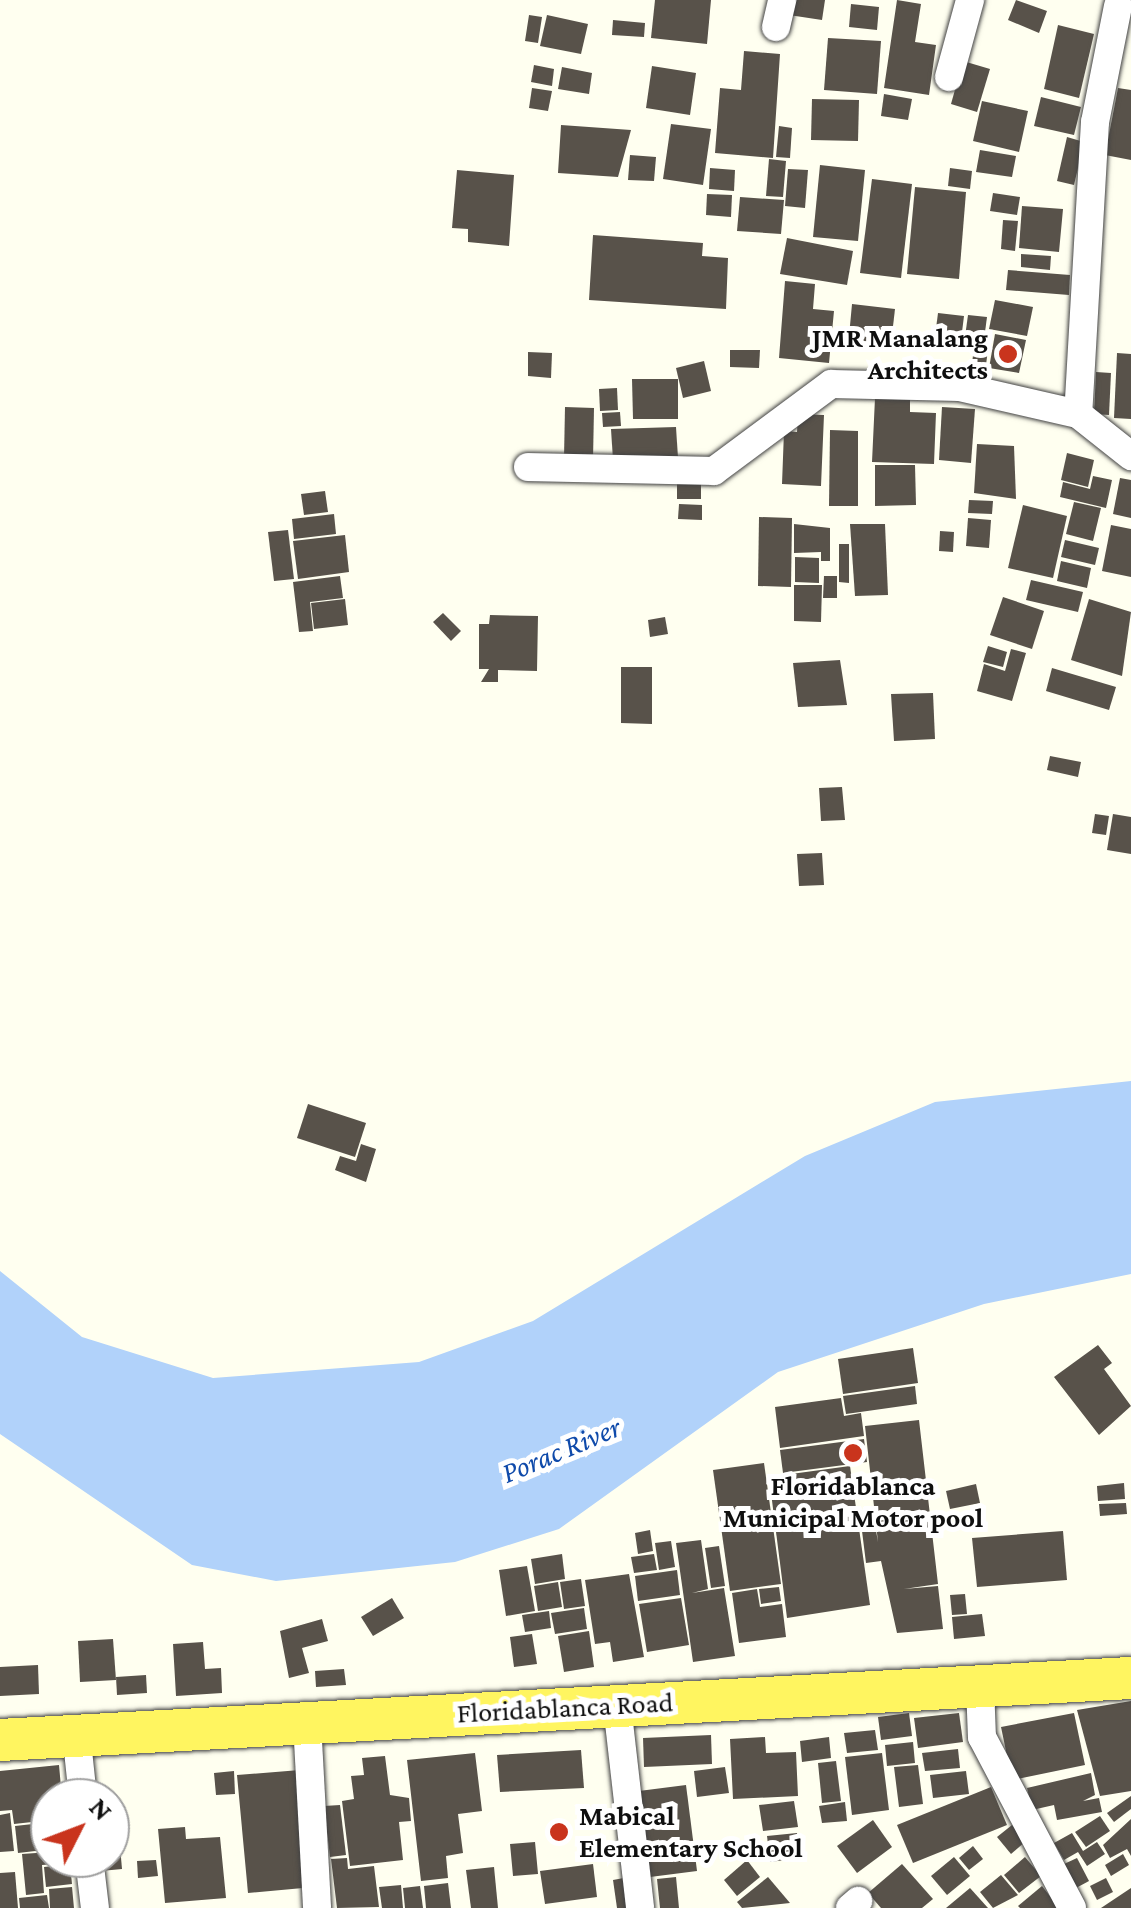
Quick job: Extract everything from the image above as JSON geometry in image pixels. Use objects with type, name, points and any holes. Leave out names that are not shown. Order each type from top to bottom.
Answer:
[{"type":"main road","name":"Floridablanca Road","points":[[0,1740],[76,1732],[1131,1678]]},
{"type":"street","points":[[949,77],[970,0]]},
{"type":"street","points":[[1078,414],[1095,122],[1113,4]]},
{"type":"street","points":[[528,466],[714,471],[831,384],[960,387],[1078,414],[1131,456]]},
{"type":"street","points":[[980,1686],[982,1737],[1072,1908]]},
{"type":"street","points":[[617,1705],[640,1908]]},
{"type":"street","points":[[307,1722],[317,1908]]},
{"type":"street","points":[[76,1732],[81,1778]]},
{"type":"street","points":[[92,1878],[95,1908]]},
{"type":"water","name":"Porac River","points":[[1131,1081],[1131,1274],[984,1304],[778,1372],[559,1529],[455,1562],[276,1581],[192,1565],[0,1434],[0,1271],[82,1337],[213,1378],[419,1362],[533,1321],[805,1156],[935,1102]]},
{"type":"building","points":[[655,0],[711,0],[707,44],[651,38]]},
{"type":"building","points":[[791,0],[825,0],[822,20],[789,15]]},
{"type":"building","points":[[897,0],[921,4],[915,42],[936,45],[929,95],[884,88]]},
{"type":"building","points":[[1016,0],[1047,11],[1039,33],[1008,20]]},
{"type":"building","points":[[851,4],[879,7],[877,30],[849,27]]},
{"type":"building","points":[[529,15],[542,17],[538,43],[525,41]]},
{"type":"building","points":[[547,15],[588,24],[581,54],[540,46]]},
{"type":"building","points":[[613,20],[645,23],[644,37],[612,35]]},
{"type":"building","points":[[1058,25],[1094,34],[1079,98],[1044,89]]},
{"type":"building","points":[[828,38],[881,41],[877,94],[824,90]]},
{"type":"building","points":[[744,51],[780,54],[773,158],[715,153],[720,88],[741,90]]},
{"type":"building","points":[[963,61],[990,69],[977,112],[951,104]]},
{"type":"building","points":[[534,65],[554,69],[552,86],[531,82]]},
{"type":"building","points":[[652,66],[696,73],[690,115],[646,108]]},
{"type":"building","points":[[562,67],[592,73],[589,94],[558,89]]},
{"type":"building","points":[[532,88],[552,91],[548,111],[529,108]]},
{"type":"building","points":[[1118,88],[1131,90],[1131,160],[1105,155]]},
{"type":"building","points":[[884,94],[912,99],[908,120],[881,116]]},
{"type":"building","points":[[1041,97],[1081,107],[1074,135],[1034,126]]},
{"type":"building","points":[[812,99],[859,100],[858,141],[811,140]]},
{"type":"building","points":[[982,101],[1028,111],[1019,152],[973,141]]},
{"type":"building","points":[[671,124],[711,129],[703,185],[663,179]]},
{"type":"building","points":[[561,125],[631,130],[618,177],[558,173]]},
{"type":"building","points":[[779,126],[792,128],[790,158],[776,157]]},
{"type":"building","points":[[1067,137],[1084,142],[1074,185],[1057,181]]},
{"type":"building","points":[[980,150],[1016,156],[1012,177],[976,172]]},
{"type":"building","points":[[630,155],[656,157],[654,181],[628,180]]},
{"type":"building","points":[[769,159],[786,161],[783,197],[766,196]]},
{"type":"building","points":[[820,165],[865,170],[858,241],[813,237]]},
{"type":"building","points":[[710,168],[735,170],[734,191],[709,189]]},
{"type":"building","points":[[950,168],[972,171],[970,189],[948,186]]},
{"type":"building","points":[[788,169],[808,170],[805,208],[785,206]]},
{"type":"building","points":[[457,170],[514,175],[509,246],[468,242],[468,229],[452,228]]},
{"type":"building","points":[[872,179],[912,184],[901,278],[860,273]]},
{"type":"building","points":[[915,187],[966,192],[959,279],[907,274]]},
{"type":"building","points":[[993,193],[1020,197],[1017,215],[990,211]]},
{"type":"building","points":[[707,194],[732,195],[731,217],[706,215]]},
{"type":"building","points":[[740,197],[784,200],[781,234],[737,231]]},
{"type":"building","points":[[1022,206],[1063,209],[1059,252],[1019,248]]},
{"type":"building","points":[[1003,220],[1018,221],[1015,251],[1001,249]]},
{"type":"building","points":[[593,235],[703,243],[702,256],[728,258],[726,309],[589,300]]},
{"type":"building","points":[[787,238],[853,251],[847,285],[780,274]]},
{"type":"building","points":[[1021,254],[1051,256],[1050,270],[1021,267]]},
{"type":"building","points":[[1008,270],[1070,275],[1069,295],[1006,290]]},
{"type":"building","points":[[785,281],[815,284],[813,309],[834,311],[829,363],[779,358]]},
{"type":"building","points":[[995,300],[1033,307],[1027,336],[989,329]]},
{"type":"building","points":[[852,304],[895,309],[890,352],[848,347]]},
{"type":"building","points":[[938,313],[964,316],[960,348],[934,344]]},
{"type":"building","points":[[968,315],[987,317],[983,347],[964,344]]},
{"type":"building","points":[[995,334],[1026,340],[1019,373],[989,368]]},
{"type":"building","points":[[974,348],[988,349],[986,365],[972,363]]},
{"type":"building","points":[[730,350],[760,350],[759,368],[730,367]]},
{"type":"building","points":[[528,352],[552,353],[551,378],[528,376]]},
{"type":"building","points":[[1117,353],[1131,354],[1131,419],[1114,418]]},
{"type":"building","points":[[704,361],[711,391],[683,398],[676,368]]},
{"type":"building","points":[[1096,372],[1111,373],[1109,415],[1094,414]]},
{"type":"building","points":[[632,379],[678,379],[678,419],[633,419]]},
{"type":"building","points":[[617,388],[618,410],[600,411],[599,389]]},
{"type":"building","points":[[875,398],[910,400],[910,412],[936,413],[934,464],[872,462]]},
{"type":"building","points":[[565,407],[594,408],[593,460],[564,458]]},
{"type":"building","points":[[942,407],[975,409],[971,463],[939,460]]},
{"type":"building","points":[[620,412],[621,426],[603,427],[602,413]]},
{"type":"building","points":[[798,414],[824,415],[821,486],[782,484],[784,431],[797,432]]},
{"type":"building","points":[[676,427],[678,458],[613,460],[611,429]]},
{"type":"building","points":[[830,430],[858,431],[858,506],[829,506]]},
{"type":"building","points":[[977,444],[1014,446],[1016,499],[974,493]]},
{"type":"building","points":[[1067,453],[1094,460],[1088,487],[1061,480]]},
{"type":"building","points":[[875,465],[915,465],[916,505],[875,506]]},
{"type":"building","points":[[1093,476],[1112,480],[1106,508],[1060,497],[1063,482],[1090,489]]},
{"type":"building","points":[[677,478],[701,478],[701,499],[677,499]]},
{"type":"building","points":[[1120,478],[1131,480],[1131,518],[1113,514]]},
{"type":"building","points":[[325,491],[328,512],[304,515],[301,494]]},
{"type":"building","points":[[969,500],[993,501],[992,514],[968,513]]},
{"type":"building","points":[[1074,502],[1101,508],[1093,541],[1066,534]]},
{"type":"building","points":[[679,504],[702,505],[702,520],[678,519]]},
{"type":"building","points":[[1023,505],[1067,516],[1053,578],[1008,568]]},
{"type":"building","points":[[334,514],[336,534],[294,539],[292,519]]},
{"type":"building","points":[[759,517],[792,518],[791,587],[758,586]]},
{"type":"building","points":[[968,518],[991,520],[989,548],[966,546]]},
{"type":"building","points":[[794,524],[830,528],[830,561],[821,561],[821,552],[794,553]]},
{"type":"building","points":[[850,524],[885,524],[888,595],[855,596]]},
{"type":"building","points":[[1111,525],[1131,529],[1131,577],[1102,571]]},
{"type":"building","points":[[288,530],[294,579],[274,581],[268,532]]},
{"type":"building","points":[[940,531],[954,532],[953,552],[939,551]]},
{"type":"building","points":[[345,535],[349,572],[298,579],[293,541]]},
{"type":"building","points":[[1065,540],[1099,548],[1095,565],[1061,557]]},
{"type":"building","points":[[839,544],[849,544],[849,583],[839,582]]},
{"type":"building","points":[[795,557],[819,558],[819,583],[795,582]]},
{"type":"building","points":[[1061,561],[1091,568],[1087,588],[1057,581]]},
{"type":"building","points":[[340,576],[343,598],[310,602],[313,631],[299,632],[293,582]]},
{"type":"building","points":[[824,576],[837,576],[837,598],[823,598]]},
{"type":"building","points":[[1031,580],[1083,592],[1078,612],[1026,600]]},
{"type":"building","points":[[794,585],[822,585],[821,622],[794,621]]},
{"type":"building","points":[[1003,597],[1044,611],[1032,649],[990,635]]},
{"type":"building","points":[[345,599],[348,625],[314,629],[311,603]]},
{"type":"building","points":[[1089,599],[1131,612],[1122,676],[1071,660]]},
{"type":"building","points":[[443,613],[461,631],[451,641],[433,622]]},
{"type":"building","points":[[490,615],[538,616],[537,671],[498,670],[498,682],[481,682],[489,669],[479,669],[479,624],[489,624]]},
{"type":"building","points":[[665,617],[668,634],[650,637],[648,620]]},
{"type":"building","points":[[988,646],[1007,652],[1003,667],[983,662]]},
{"type":"building","points":[[1011,649],[1026,653],[1012,701],[977,691],[984,664],[1005,671]]},
{"type":"building","points":[[840,660],[847,705],[798,707],[793,663]]},
{"type":"building","points":[[621,667],[652,667],[652,724],[621,723]]},
{"type":"building","points":[[1052,668],[1116,687],[1109,710],[1046,691]]},
{"type":"building","points":[[933,693],[935,739],[894,741],[891,694]]},
{"type":"building","points":[[1050,756],[1081,762],[1078,777],[1047,770]]},
{"type":"building","points":[[842,787],[845,820],[821,821],[819,788]]},
{"type":"building","points":[[1095,814],[1109,816],[1106,835],[1092,833]]},
{"type":"building","points":[[1113,814],[1131,817],[1131,854],[1107,850]]},
{"type":"building","points":[[822,853],[824,885],[799,886],[797,854]]},
{"type":"building","points":[[308,1104],[366,1123],[355,1157],[297,1138]]},
{"type":"building","points":[[361,1144],[376,1149],[366,1182],[335,1170],[340,1156],[356,1161]]},
{"type":"building","points":[[1098,1345],[1112,1363],[1104,1369],[1131,1406],[1099,1435],[1054,1377]]},
{"type":"building","points":[[913,1348],[918,1383],[843,1394],[838,1359]]},
{"type":"building","points":[[915,1386],[917,1404],[846,1414],[843,1396]]},
{"type":"building","points":[[841,1398],[844,1416],[861,1413],[864,1436],[780,1448],[775,1407]]},
{"type":"building","points":[[919,1420],[938,1584],[904,1589],[938,1586],[943,1629],[897,1633],[881,1561],[866,1563],[860,1515],[873,1513],[878,1542],[865,1426]]},
{"type":"building","points":[[864,1439],[867,1462],[783,1473],[780,1450]]},
{"type":"building","points":[[764,1463],[781,1584],[730,1591],[713,1470]]},
{"type":"building","points":[[850,1466],[870,1605],[787,1618],[769,1477]]},
{"type":"building","points":[[1124,1483],[1125,1499],[1098,1501],[1097,1486]]},
{"type":"building","points":[[976,1484],[980,1503],[950,1509],[946,1491]]},
{"type":"building","points":[[1126,1503],[1127,1514],[1100,1516],[1099,1504]]},
{"type":"building","points":[[650,1530],[653,1551],[638,1554],[635,1533]]},
{"type":"building","points":[[1063,1531],[1067,1580],[977,1587],[972,1538]]},
{"type":"building","points":[[701,1540],[708,1589],[692,1593],[724,1588],[735,1656],[693,1662],[676,1543]]},
{"type":"building","points":[[671,1541],[675,1567],[659,1570],[655,1543]]},
{"type":"building","points":[[719,1546],[725,1586],[711,1588],[705,1548]]},
{"type":"building","points":[[562,1554],[565,1579],[535,1584],[531,1559]]},
{"type":"building","points":[[654,1554],[657,1570],[634,1573],[631,1557]]},
{"type":"building","points":[[527,1566],[535,1611],[506,1616],[499,1570]]},
{"type":"building","points":[[677,1570],[680,1595],[638,1601],[635,1576]]},
{"type":"building","points":[[629,1574],[644,1657],[613,1662],[610,1642],[595,1644],[585,1580]]},
{"type":"building","points":[[581,1579],[585,1606],[564,1609],[560,1582]]},
{"type":"building","points":[[558,1582],[562,1607],[538,1611],[534,1586]]},
{"type":"building","points":[[779,1587],[781,1601],[761,1604],[759,1589]]},
{"type":"building","points":[[757,1589],[760,1607],[782,1604],[786,1637],[739,1643],[732,1593]]},
{"type":"building","points":[[965,1594],[967,1614],[952,1615],[950,1595]]},
{"type":"building","points":[[392,1598],[404,1618],[373,1636],[361,1617]]},
{"type":"building","points":[[681,1598],[689,1645],[647,1652],[639,1604]]},
{"type":"building","points":[[584,1608],[587,1629],[555,1634],[551,1613]]},
{"type":"building","points":[[549,1611],[551,1628],[525,1632],[522,1615]]},
{"type":"building","points":[[982,1614],[985,1636],[954,1639],[952,1617]]},
{"type":"building","points":[[322,1619],[328,1641],[302,1648],[309,1673],[289,1678],[280,1631]]},
{"type":"building","points":[[589,1631],[594,1667],[564,1672],[558,1636]]},
{"type":"building","points":[[532,1634],[537,1664],[514,1667],[510,1637]]},
{"type":"building","points":[[113,1639],[116,1680],[80,1682],[78,1641]]},
{"type":"building","points":[[203,1642],[205,1669],[221,1668],[222,1693],[176,1696],[173,1644]]},
{"type":"building","points":[[38,1665],[39,1694],[0,1696],[0,1667]]},
{"type":"building","points":[[344,1669],[346,1685],[316,1687],[315,1671]]},
{"type":"building","points":[[146,1675],[147,1693],[117,1695],[116,1677]]},
{"type":"building","points":[[1131,1701],[1131,1791],[1100,1796],[1077,1710]]},
{"type":"building","points":[[909,1713],[912,1736],[881,1740],[878,1717]]},
{"type":"building","points":[[959,1713],[963,1742],[918,1748],[914,1718]]},
{"type":"building","points":[[1074,1713],[1085,1765],[1012,1780],[1001,1727]]},
{"type":"building","points":[[875,1730],[878,1750],[847,1753],[844,1733]]},
{"type":"building","points":[[711,1735],[712,1764],[644,1767],[643,1738]]},
{"type":"building","points":[[765,1737],[766,1753],[796,1752],[798,1796],[733,1799],[730,1739]]},
{"type":"building","points":[[829,1737],[831,1758],[802,1762],[800,1741]]},
{"type":"building","points":[[913,1742],[915,1763],[887,1766],[885,1745]]},
{"type":"building","points":[[958,1749],[960,1768],[925,1771],[922,1753]]},
{"type":"building","points":[[581,1750],[584,1788],[500,1792],[497,1755]]},
{"type":"building","points":[[475,1753],[482,1811],[458,1814],[463,1853],[446,1856],[448,1878],[421,1881],[407,1760]]},
{"type":"building","points":[[882,1753],[889,1810],[852,1815],[845,1757]]},
{"type":"building","points":[[385,1756],[390,1795],[409,1798],[411,1821],[399,1822],[403,1860],[350,1866],[342,1801],[354,1799],[351,1776],[364,1775],[362,1758]]},
{"type":"building","points":[[836,1761],[841,1801],[822,1803],[818,1763]]},
{"type":"building","points":[[59,1765],[60,1778],[30,1778],[30,1822],[14,1824],[12,1810],[0,1811],[0,1771]]},
{"type":"building","points":[[918,1765],[923,1804],[899,1807],[894,1767]]},
{"type":"building","points":[[725,1767],[729,1793],[697,1797],[694,1771]]},
{"type":"building","points":[[300,1770],[303,1888],[248,1893],[237,1775]]},
{"type":"building","points":[[234,1771],[235,1794],[216,1795],[214,1773]]},
{"type":"building","points":[[966,1771],[969,1794],[933,1798],[930,1775]]},
{"type":"building","points":[[1091,1773],[1095,1795],[1083,1801],[1099,1798],[1102,1812],[1057,1820],[1054,1805],[1032,1810],[1027,1788]]},
{"type":"building","points":[[686,1785],[697,1871],[650,1877],[639,1791]]},
{"type":"building","points":[[991,1787],[1007,1825],[913,1863],[897,1825]]},
{"type":"building","points":[[1131,1796],[1131,1809],[1114,1822],[1107,1813]]},
{"type":"building","points":[[794,1801],[798,1827],[763,1831],[759,1805]]},
{"type":"building","points":[[845,1802],[847,1821],[822,1823],[819,1806]]},
{"type":"building","points":[[340,1805],[346,1855],[330,1857],[324,1806]]},
{"type":"building","points":[[10,1813],[14,1851],[0,1852],[0,1815]]},
{"type":"building","points":[[1100,1816],[1110,1831],[1086,1847],[1075,1832]]},
{"type":"building","points":[[1131,1819],[1131,1856],[1127,1849],[1110,1858],[1103,1845]]},
{"type":"building","points":[[873,1820],[892,1847],[857,1873],[837,1846]]},
{"type":"building","points":[[30,1824],[30,1852],[18,1853],[15,1826]]},
{"type":"building","points":[[1012,1825],[1026,1841],[1011,1854],[997,1837]]},
{"type":"building","points":[[185,1827],[186,1839],[220,1837],[226,1898],[165,1903],[158,1829]]},
{"type":"building","points":[[797,1833],[800,1858],[770,1862],[767,1836]]},
{"type":"building","points":[[1072,1833],[1083,1851],[1097,1842],[1105,1854],[1087,1866],[1078,1852],[1064,1860],[1054,1843]]},
{"type":"building","points":[[535,1842],[538,1874],[513,1876],[510,1844]]},
{"type":"building","points":[[973,1846],[983,1859],[969,1870],[959,1858]]},
{"type":"building","points":[[30,1853],[30,1878],[43,1878],[44,1893],[26,1895],[22,1854]]},
{"type":"building","points":[[1123,1854],[1129,1865],[1111,1876],[1105,1865]]},
{"type":"building","points":[[954,1857],[970,1876],[947,1895],[931,1876]]},
{"type":"building","points":[[1025,1857],[1041,1876],[1019,1893],[1004,1875]]},
{"type":"building","points":[[347,1858],[348,1869],[374,1866],[379,1907],[337,1908],[331,1859]]},
{"type":"building","points":[[1077,1858],[1089,1881],[1076,1888],[1064,1864]]},
{"type":"building","points":[[156,1860],[158,1876],[138,1878],[137,1861]]},
{"type":"building","points":[[747,1860],[760,1877],[737,1896],[724,1880]]},
{"type":"building","points":[[593,1864],[597,1897],[545,1904],[540,1871]]},
{"type":"building","points":[[902,1864],[933,1899],[922,1908],[881,1908],[868,1893]]},
{"type":"building","points":[[494,1867],[498,1908],[471,1908],[466,1870]]},
{"type":"building","points":[[15,1872],[18,1908],[0,1908],[0,1873]]},
{"type":"building","points":[[1001,1875],[1018,1895],[993,1908],[980,1892]]},
{"type":"building","points":[[629,1877],[634,1908],[617,1908],[613,1880]]},
{"type":"building","points":[[676,1877],[679,1908],[660,1908],[657,1879]]},
{"type":"building","points":[[768,1877],[790,1903],[742,1908],[737,1902]]},
{"type":"building","points":[[45,1878],[71,1878],[72,1884],[46,1887]]},
{"type":"building","points":[[1106,1878],[1113,1892],[1097,1900],[1090,1886]]},
{"type":"building","points":[[448,1883],[451,1908],[426,1908],[424,1886]]},
{"type":"building","points":[[401,1885],[403,1908],[382,1908],[379,1887]]},
{"type":"building","points":[[420,1886],[423,1908],[405,1908],[403,1888]]},
{"type":"building","points":[[1042,1886],[1059,1908],[1018,1906]]},
{"type":"building","points":[[72,1887],[74,1908],[50,1908],[49,1889]]},
{"type":"building","points":[[970,1888],[988,1908],[946,1908]]},
{"type":"building","points":[[1131,1888],[1131,1908],[1101,1908]]},
{"type":"building","points":[[47,1895],[49,1908],[20,1908],[19,1898]]},
{"type":"place","name":"JMR Manalang Architects","points":[[1008,354]]},
{"type":"place","name":"Floridablanca Municipal Motor pool","points":[[853,1453]]},
{"type":"place","name":"Mabical Elementary School","points":[[559,1832]]}]
